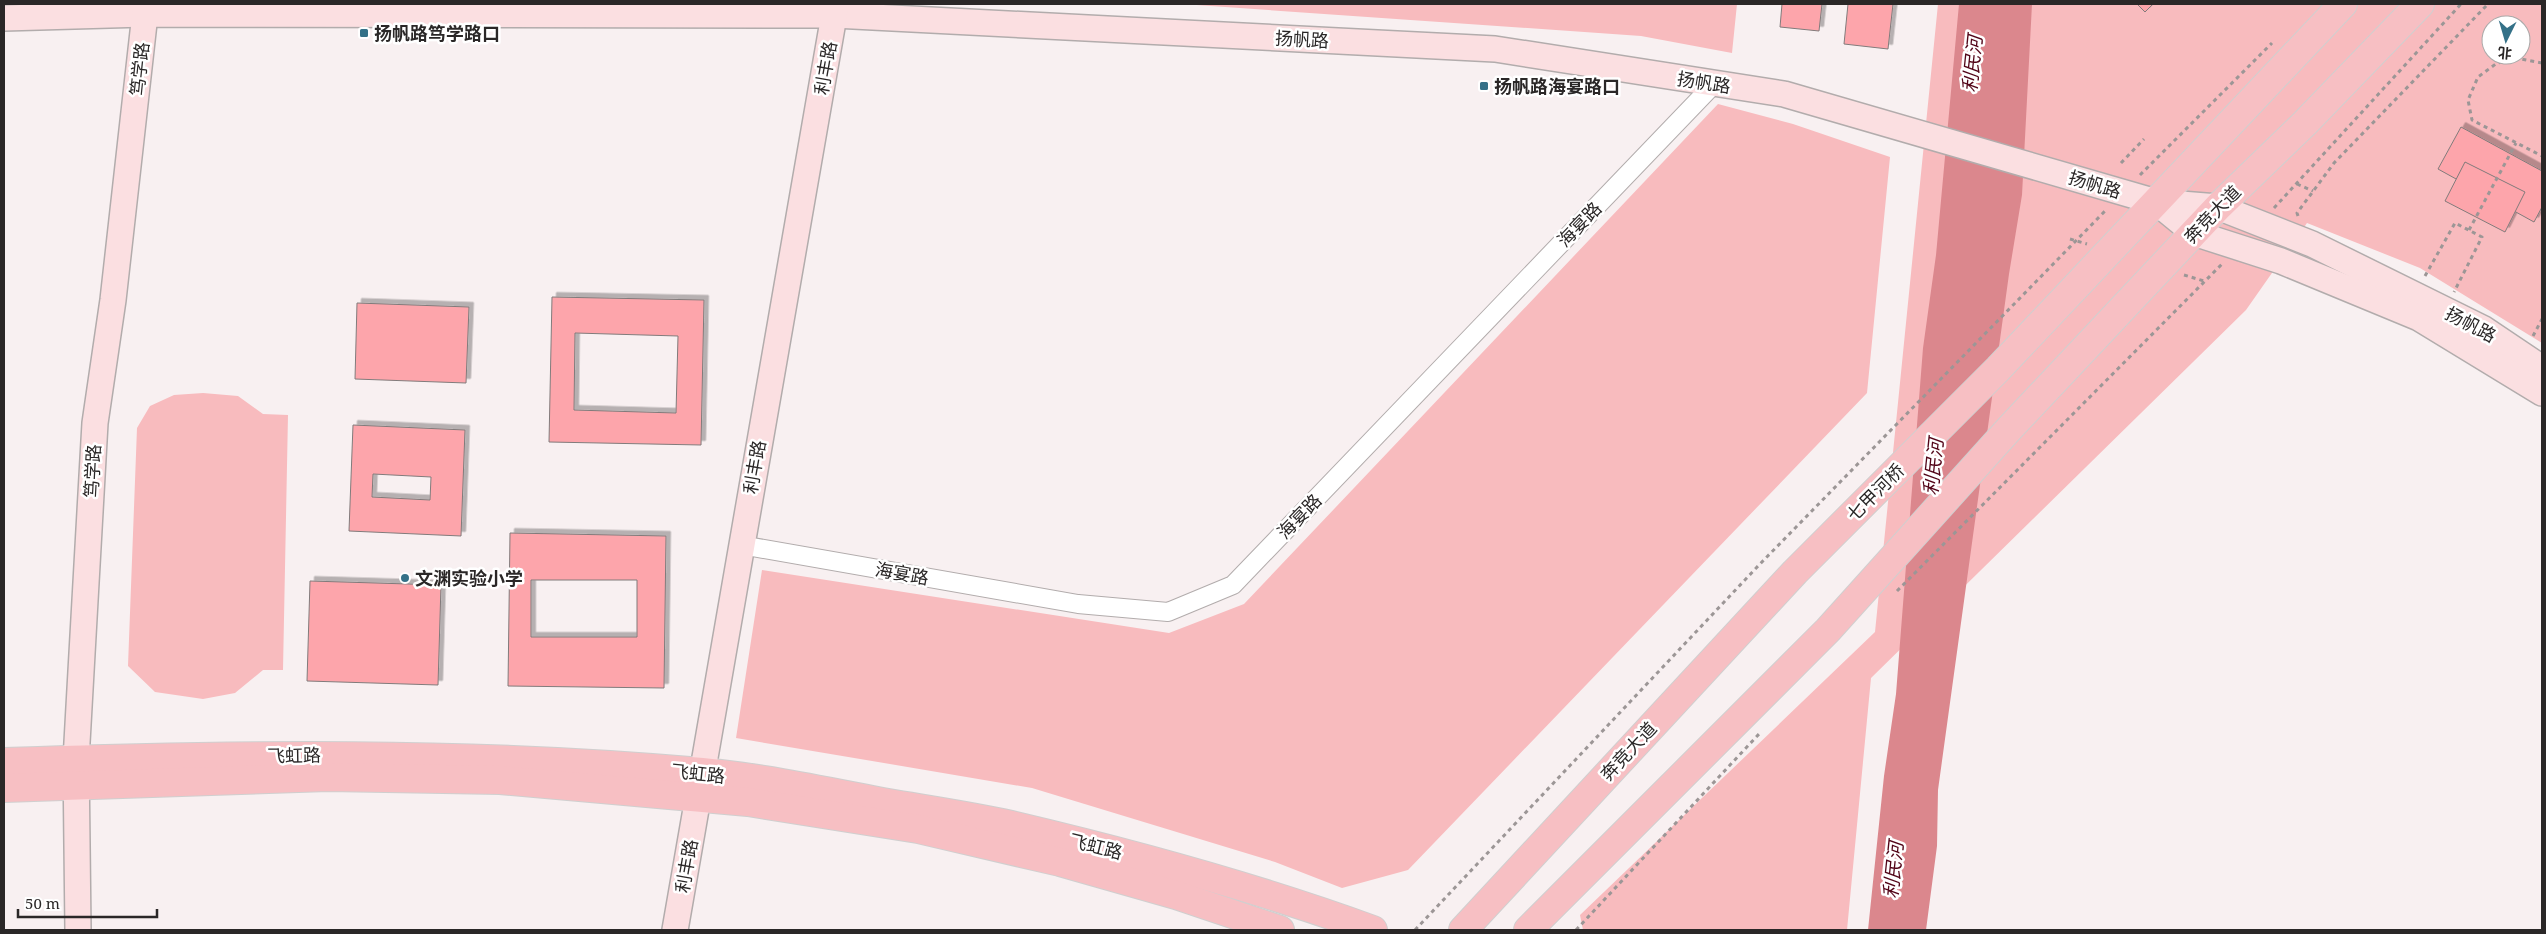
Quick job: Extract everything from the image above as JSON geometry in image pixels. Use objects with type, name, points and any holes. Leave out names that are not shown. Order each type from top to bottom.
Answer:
[{"type":"main road","points":[[2156,202],[2343,4]]},
{"type":"main road","name":"奔竞大道","points":[[1528,930],[1828,630],[2009,429],[2218,207],[2305,123],[2420,4]]},
{"type":"main road","name":"七甲河桥","points":[[1795,572],[1998,369],[2156,202]]},
{"type":"main road","name":"奔竞大道","points":[[1463,930],[1795,572]]},
{"type":"main road","name":"飞虹路","points":[[4,762],[320,754],[507,760],[700,785],[748,802],[918,829],[1060,862],[1176,895],[1280,930]]},
{"type":"main road","name":"飞虹路","points":[[4,788],[338,777],[700,785],[784,783],[1008,824],[1172,866],[1309,907],[1373,930]]},
{"type":"street","name":"扬帆路","points":[[4,18],[145,14],[835,9],[1495,49],[1784,94],[2156,202],[2218,207],[2312,244],[2484,329],[2542,368]]},
{"type":"street","name":"利丰路","points":[[675,930],[740,545],[835,9]]},
{"type":"street","name":"笃学路","points":[[78,930],[76,760],[95,423],[114,300],[145,14]]},
{"type":"street","name":"海宴路","points":[[740,545],[1078,604],[1168,612],[1232,585],[1714,84]]},
{"type":"street","points":[[2156,202],[2194,233],[2280,261],[2419,318],[2542,393]]},
{"type":"path","points":[[2260,224],[2461,4]]},
{"type":"path","points":[[2300,224],[2297,213],[2334,163],[2488,4]]},
{"type":"path","points":[[1415,930],[1759,565],[2123,192],[2278,38]]},
{"type":"path","points":[[2542,62],[2521,59],[2497,63],[2478,77],[2468,100],[2472,120],[2542,156]]},
{"type":"path","points":[[2121,163],[2144,139]]},
{"type":"path","points":[[2469,230],[2516,143]]},
{"type":"path","points":[[2297,184],[2313,191]]},
{"type":"path","points":[[2421,283],[2455,223],[2482,237],[2450,299]]},
{"type":"path","points":[[1893,595],[2238,247]]},
{"type":"path","points":[[2530,341],[2542,319]]},
{"type":"path","points":[[1576,930],[1764,729]]},
{"type":"shaded area","points":[[1182,4],[1737,4],[1732,53],[1641,36]]},
{"type":"shaded area","points":[[1938,4],[2542,4],[2542,343],[2420,268],[2307,223],[2246,310],[1871,678],[1847,930],[1583,930],[1580,915],[1875,632]]},
{"type":"shaded area","points":[[1718,104],[1793,124],[1890,157],[1867,393],[1408,870],[1342,888],[1275,862],[1032,788],[736,738],[762,570],[1169,633],[1244,604]]},
{"type":"shaded area","points":[[203,393],[238,396],[263,414],[288,415],[283,670],[263,670],[235,693],[203,699],[155,692],[128,666],[137,428],[150,406],[174,395]]},
{"type":"water","name":"利民河","points":[[1959,4],[2032,4],[2022,195],[2009,274],[1938,790],[1937,846],[1926,930],[1868,930],[1884,776],[1896,694],[1923,348],[1936,255]]},
{"type":"building","points":[[1782,4],[1822,4],[1819,31],[1780,27]]},
{"type":"building","points":[[1848,4],[1893,4],[1888,49],[1844,44]]},
{"type":"building","points":[[2137,4],[2153,4],[2145,12]]},
{"type":"building","points":[[2461,127],[2542,171],[2542,207],[2534,222],[2438,169]]},
{"type":"building","points":[[2465,162],[2525,192],[2505,232],[2445,201]]},
{"type":"building","points":[[552,297],[704,300],[701,445],[549,442]],"holes":[[[575,333],[678,336],[676,413],[574,410]]]},
{"type":"building","points":[[357,303],[469,307],[466,383],[355,379]]},
{"type":"building","points":[[353,425],[465,430],[461,536],[349,531]],"holes":[[[373,474],[431,477],[430,500],[372,497]]]},
{"type":"building","points":[[510,533],[666,536],[664,688],[508,686]],"holes":[[[531,580],[637,580],[637,637],[531,637]]]},
{"type":"building","points":[[310,581],[441,585],[438,685],[307,681]]},
{"type":"place","name":"扬帆路笃学路口","points":[[364,33]]},
{"type":"place","name":"扬帆路海宴路口","points":[[1484,86]]},
{"type":"place","name":"文渊实验小学","points":[[405,578]]}]
